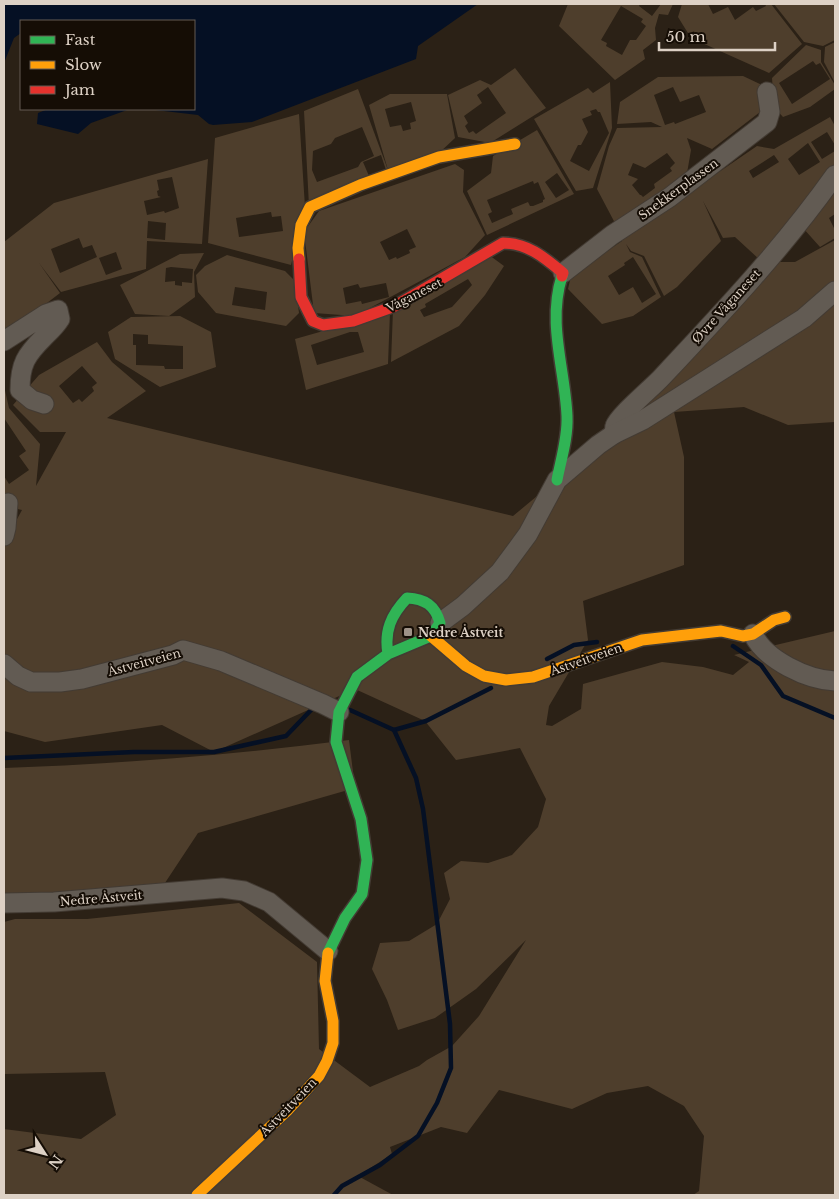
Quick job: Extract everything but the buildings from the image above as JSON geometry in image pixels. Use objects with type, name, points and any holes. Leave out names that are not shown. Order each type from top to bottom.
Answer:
[{"type":"street","name":"Snekkerplassen","points":[[563,273],[612,235],[670,197],[767,122],[770,112],[767,92]]},
{"type":"street","name":"Våganeset","points":[[515,144],[438,157],[360,185],[310,207],[301,225],[298,248],[301,297],[304,306],[312,321],[323,325],[353,321],[395,306],[416,296],[493,248],[513,242],[523,245],[541,256],[563,273]]},
{"type":"street","name":"Øvre Våganeset","points":[[614,434],[615,426],[619,419],[720,315],[808,214],[835,175]]},
{"type":"street","points":[[436,630],[500,572],[528,534],[557,480],[567,432],[567,415],[556,316],[558,284],[563,273]]},
{"type":"street","points":[[557,480],[614,434],[643,420],[804,318],[835,291]]},
{"type":"street","points":[[4,341],[46,314],[58,310],[60,319],[55,328],[31,351],[23,363],[20,381],[20,390],[32,400],[44,404]]},
{"type":"street","points":[[4,536],[8,503]]},
{"type":"street","name":"Åstveitveien","points":[[388,654],[385,640],[389,624],[396,609],[407,598],[430,602],[438,613],[436,630],[466,666],[484,676],[506,680],[534,677],[642,640],[721,631],[743,636],[753,634]]},
{"type":"street","points":[[785,617],[774,620],[753,634],[766,651],[779,661],[810,676],[835,681]]},
{"type":"street","name":"Åstveitveien","points":[[197,1195],[287,1111],[318,1076],[327,1061],[333,1043],[333,1020],[325,981],[328,951],[345,918],[362,894],[368,860],[361,819],[336,742],[336,705],[357,677],[388,654],[436,630]]},
{"type":"street","name":"Åstveitveien","points":[[4,664],[18,676],[31,682],[60,682],[82,679],[172,655],[183,650],[221,661],[336,705]]},
{"type":"street","name":"Nedre Åstveit","points":[[4,903],[54,902],[222,888],[244,891],[269,902],[328,951]]},
{"type":"shaded area","points":[[568,4],[640,4],[639,6],[652,16],[661,4],[673,4],[668,15],[659,14],[655,28],[656,40],[643,50],[645,59],[615,80],[559,26]],"holes":[[[621,6],[643,19],[641,22],[646,26],[636,40],[630,40],[622,55],[606,46],[607,43],[601,40]]]},
{"type":"shaded area","points":[[682,4],[708,4],[713,14],[728,7],[735,20],[753,7],[756,11],[766,6],[765,4],[771,4],[802,44],[769,73],[691,38],[678,17]]},
{"type":"shaded area","points":[[774,4],[835,4],[835,40],[823,46],[804,42]]},
{"type":"shaded area","points":[[835,42],[835,83],[824,62],[825,47]]},
{"type":"shaded area","points":[[806,45],[821,50],[821,62],[835,85],[835,89],[810,107],[783,117],[774,107],[772,78]],"holes":[[[813,61],[816,65],[820,63],[830,79],[792,104],[779,83]]]},
{"type":"shaded area","points":[[515,68],[546,108],[490,143],[458,137],[448,95],[480,80],[491,85]],"holes":[[[488,87],[506,113],[476,134],[473,131],[469,133],[465,126],[468,123],[464,116],[482,103],[477,95]]]},
{"type":"shaded area","points":[[743,76],[762,85],[760,112],[712,149],[687,138],[691,150],[686,179],[616,225],[597,189],[609,146],[617,128],[662,127],[651,122],[617,124],[620,102],[658,77]],"holes":[[[673,87],[680,102],[699,95],[706,112],[675,124],[674,122],[665,125],[654,95]],[[667,153],[675,163],[670,168],[672,171],[654,184],[655,188],[643,197],[632,185],[638,179],[628,175],[633,163],[645,168]]]},
{"type":"shaded area","points":[[610,82],[612,128],[593,188],[576,191],[534,119],[588,88],[593,93]],"holes":[[[596,109],[600,112],[609,133],[589,171],[570,161],[578,145],[581,145],[588,132],[582,119],[592,115],[590,111]]]},
{"type":"shaded area","points":[[358,89],[388,170],[309,206],[304,111]],"holes":[[[362,127],[374,156],[361,162],[358,167],[317,182],[312,170],[313,151],[331,144],[335,138]],[[381,155],[386,170],[369,176],[363,162]]]},
{"type":"shaded area","points":[[390,94],[447,94],[455,138],[438,154],[388,170],[369,105]],"holes":[[[411,102],[416,121],[410,123],[411,129],[403,131],[401,125],[390,127],[385,109]]]},
{"type":"shaded area","points":[[299,114],[305,207],[291,265],[208,243],[215,138]],"holes":[[[271,212],[272,217],[281,216],[283,231],[239,237],[236,218]]]},
{"type":"shaded area","points":[[830,117],[835,126],[835,145],[827,132],[811,142],[822,159],[835,151],[835,165],[760,260],[735,237],[723,238],[703,201],[721,241],[677,287],[664,296],[644,256],[631,251],[626,244],[630,252],[642,257],[661,297],[633,316],[602,324],[568,289],[571,276],[622,241],[621,239],[757,146],[774,149]],"holes":[[[808,143],[820,162],[799,175],[788,159]],[[774,155],[779,162],[753,178],[749,171]],[[633,257],[656,294],[642,303],[633,287],[619,295],[608,276],[625,265],[624,263]]]},
{"type":"shaded area","points":[[537,130],[574,194],[487,235],[467,191],[491,173],[493,156]],"holes":[[[557,173],[569,190],[556,198],[545,182]],[[533,181],[534,184],[538,182],[545,199],[543,202],[533,206],[530,206],[528,202],[511,209],[513,214],[492,223],[488,214],[492,212],[487,200]]]},
{"type":"shaded area","points":[[208,159],[202,244],[147,241],[146,269],[61,292],[39,263],[60,293],[4,336],[4,242],[54,203]],"holes":[[[172,177],[179,208],[165,213],[164,211],[147,215],[144,201],[161,197],[158,196],[157,180]],[[148,221],[166,223],[165,240],[147,238]],[[79,238],[83,248],[92,245],[97,257],[60,273],[51,249]],[[116,252],[122,269],[106,275],[99,258]]]},
{"type":"shaded area","points":[[455,164],[464,170],[463,192],[485,235],[465,257],[355,316],[314,313],[304,232],[319,211]],"holes":[[[407,229],[416,247],[409,250],[410,253],[397,259],[396,257],[389,260],[380,242]],[[386,283],[389,297],[362,304],[361,301],[346,304],[343,288],[358,284],[360,288]]]},
{"type":"shaded area","points":[[835,181],[835,214],[829,218],[835,230],[835,238],[820,247],[803,228]]},
{"type":"shaded area","points":[[835,240],[835,422],[788,425],[744,407],[674,412],[684,457],[684,565],[583,601],[588,640],[549,706],[546,725],[552,726],[581,709],[583,684],[662,662],[703,667],[733,675],[749,662],[734,655],[835,631],[835,1195],[693,1195],[699,1191],[704,1136],[684,1106],[648,1086],[607,1093],[572,1109],[499,1090],[467,1133],[441,1127],[390,1147],[392,1154],[358,1176],[393,1195],[4,1195],[4,1129],[81,1139],[116,1115],[105,1072],[4,1074],[4,922],[15,919],[87,919],[239,903],[317,962],[319,1049],[370,1087],[419,1066],[452,1046],[479,1016],[526,940],[476,989],[435,1018],[398,1030],[387,1000],[372,969],[380,943],[409,941],[437,924],[450,899],[444,873],[461,861],[488,863],[512,855],[538,827],[546,799],[520,748],[456,760],[425,721],[355,689],[214,752],[162,725],[45,742],[4,731],[4,543],[22,510],[4,506],[4,476],[9,484],[29,470],[19,456],[26,451],[4,418],[4,386],[9,408],[40,444],[36,486],[66,432],[40,432],[13,405],[39,375],[97,342],[112,362],[146,391],[107,418],[513,516],[560,477],[778,262],[795,262]],"holes":[[[82,366],[97,383],[92,387],[94,391],[82,402],[79,399],[73,403],[59,386]]]},
{"type":"shaded area","points":[[204,253],[194,272],[195,297],[169,316],[135,314],[120,285],[180,254]],"holes":[[[166,268],[193,269],[192,283],[182,282],[182,286],[175,285],[175,281],[165,282]]]},
{"type":"shaded area","points":[[227,255],[285,271],[295,281],[299,313],[286,326],[216,313],[198,292],[196,275],[205,266]],"holes":[[[235,287],[267,292],[265,310],[232,305]]]},
{"type":"shaded area","points":[[489,255],[504,266],[485,295],[459,326],[391,362],[393,310]],"holes":[[[468,279],[472,285],[452,307],[424,317],[420,310],[426,307],[425,304]]]},
{"type":"shaded area","points":[[390,312],[388,364],[306,390],[295,339]],"holes":[[[350,332],[358,332],[364,352],[317,365],[311,345]]]},
{"type":"shaded area","points":[[180,316],[211,332],[216,367],[160,387],[115,359],[108,332],[131,317]],"holes":[[[133,334],[148,335],[148,344],[183,346],[183,369],[165,369],[164,366],[136,365],[136,345],[133,345]]]},
{"type":"shaded area","points":[[349,740],[355,788],[198,833],[157,895],[4,903],[4,768],[177,758]]},
{"type":"water","points":[[4,4],[478,4],[418,46],[416,59],[252,122],[213,125],[198,115],[156,110],[195,110],[195,20],[20,20],[20,34],[14,38],[4,63]]},
{"type":"water","points":[[46,110],[127,110],[91,123],[78,134],[37,124],[38,113]]},
{"type":"waterway","points":[[547,659],[574,645],[597,642]]},
{"type":"waterway","points":[[733,646],[761,665],[783,696],[835,718]]},
{"type":"waterway","points":[[394,730],[426,721],[491,688]]},
{"type":"waterway","points":[[4,758],[134,752],[214,752],[286,736],[315,708]]},
{"type":"waterway","points":[[334,1195],[342,1186],[380,1165],[418,1136],[437,1103],[451,1068],[450,1024],[423,809],[416,778],[394,730],[350,710]]},
{"type":"traffic: fast","points":[[557,480],[567,424],[566,398],[556,329],[556,311],[562,276]]},
{"type":"traffic: fast","points":[[328,953],[345,918],[362,894],[367,860],[361,819],[336,742],[339,712],[357,677],[388,654],[431,636],[440,623],[432,607],[419,600],[407,598],[401,604],[393,617],[388,631],[388,654]]},
{"type":"traffic: slow","points":[[299,259],[298,248],[301,225],[310,207],[360,185],[439,157],[515,144]]},
{"type":"traffic: slow","points":[[431,636],[466,666],[484,676],[506,680],[533,677],[642,640],[721,631],[743,636],[753,634],[774,620],[785,617]]},
{"type":"traffic: slow","points":[[197,1195],[287,1111],[319,1076],[327,1061],[333,1043],[333,1021],[325,981],[328,953]]},
{"type":"traffic: jam","points":[[299,259],[301,297],[313,321],[323,325],[353,321],[395,306],[503,243],[520,246],[536,252],[563,273],[562,276]]},
{"type":"place","name":"Nedre Åstveit","points":[[408,632]]}]
